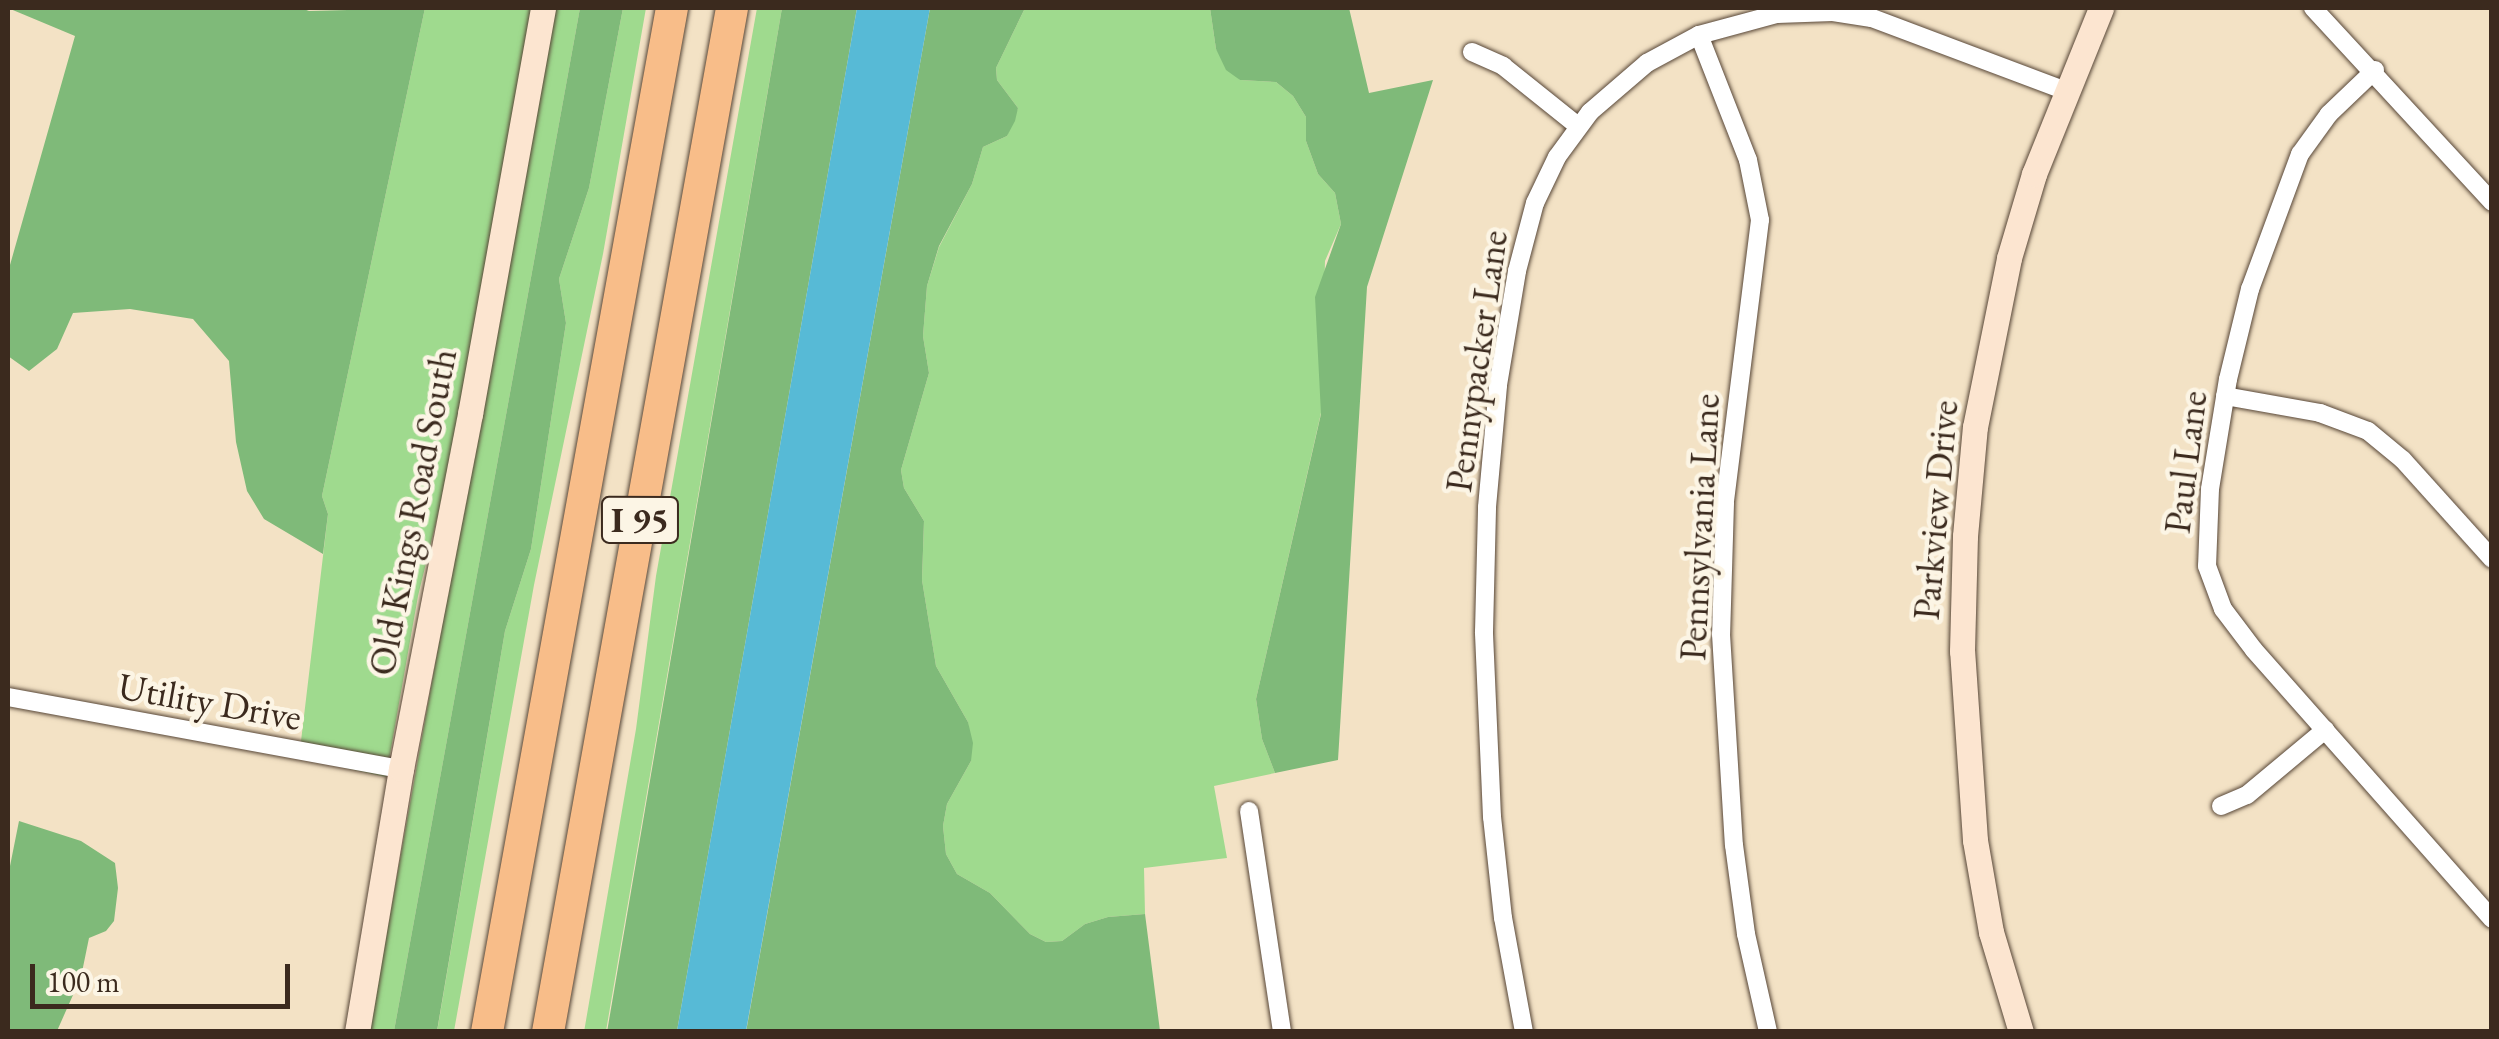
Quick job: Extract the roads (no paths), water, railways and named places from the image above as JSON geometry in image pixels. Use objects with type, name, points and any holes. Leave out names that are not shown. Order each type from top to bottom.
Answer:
[{"type":"highway","name":"I 95","points":[[487,1032],[672,8]]},
{"type":"highway","name":"I 95","points":[[548,1032],[732,8]]},
{"type":"street","name":"Old Kings Road South","points":[[357,1032],[401,768],[543,8]]},
{"type":"street","name":"Parkview Drive","points":[[2021,1032],[1991,932],[1975,840],[1962,651],[1965,536],[1975,427],[2005,275],[2034,174],[2101,8]]},
{"type":"street","points":[[2313,8],[2375,70],[2492,202]]},
{"type":"street","name":"Pennypacker Lane","points":[[1524,1032],[1503,918],[1492,816],[1484,632],[1487,507],[1498,385],[1521,253],[1541,188],[1578,126],[1630,75],[1699,35],[1777,14],[1833,10],[1906,28],[2066,91]]},
{"type":"street","name":"Pennsylvania Lane","points":[[1699,35],[1748,160],[1760,220],[1726,503],[1721,634],[1736,862],[1768,1032]]},
{"type":"street","points":[[1472,52],[1503,66],[1578,126]]},
{"type":"street","name":"Paul Lane","points":[[2375,70],[2318,128],[2294,166],[2250,289],[2225,396],[2206,530],[2211,581],[2243,637],[2492,919]]},
{"type":"street","points":[[2225,396],[2320,413],[2368,430],[2403,460],[2492,559]]},
{"type":"street","name":"Utility Drive","points":[[8,697],[401,768]]},
{"type":"street","points":[[2222,806],[2253,791],[2325,730]]},
{"type":"street","points":[[1249,810],[1282,1032]]},
{"type":"water","points":[[857,8],[930,8],[746,1031],[677,1031]]}]
